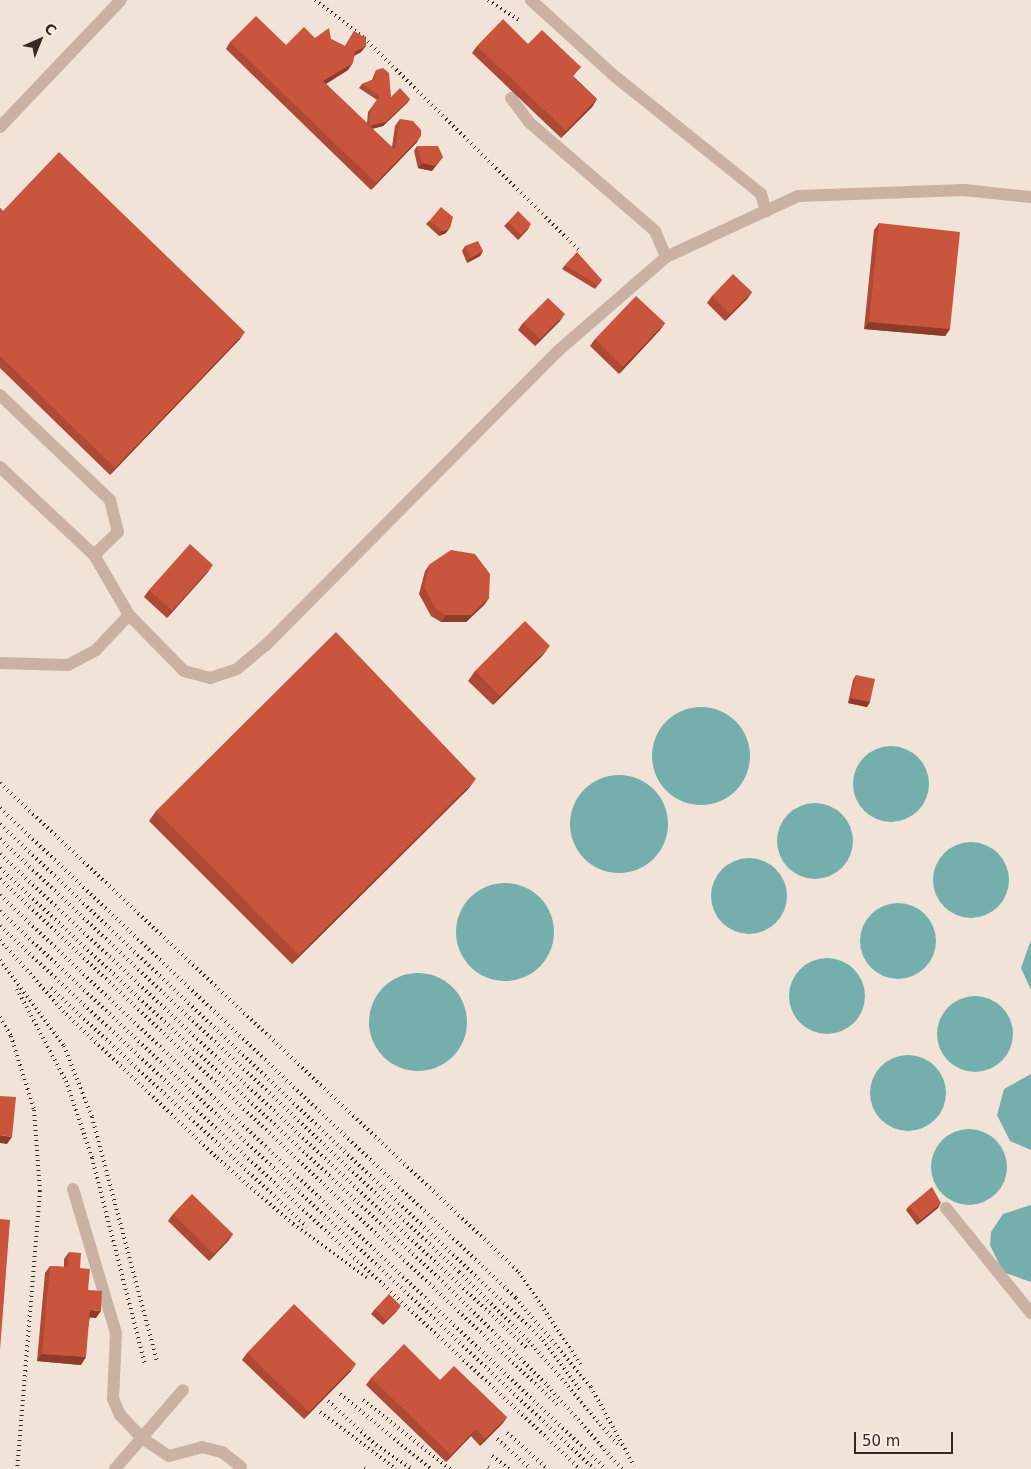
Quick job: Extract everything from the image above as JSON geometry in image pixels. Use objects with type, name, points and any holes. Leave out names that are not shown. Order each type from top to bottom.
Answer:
[{"type":"street","points":[[0,127],[122,0]]},
{"type":"street","points":[[531,0],[612,74],[761,194],[766,211]]},
{"type":"street","points":[[511,98],[530,123],[655,231],[666,257]]},
{"type":"street","points":[[0,468],[94,555],[129,615],[184,671],[210,678],[237,669],[513,397],[666,257],[798,196],[964,190],[1031,197]]},
{"type":"street","points":[[0,396],[110,500],[118,532],[94,555]]},
{"type":"street","points":[[0,663],[68,665],[96,650],[129,615]]},
{"type":"street","points":[[74,1189],[116,1333],[113,1398],[120,1415],[142,1438],[169,1456],[202,1447],[222,1452],[241,1467]]},
{"type":"street","points":[[946,1208],[1031,1313]]},
{"type":"street","points":[[115,1469],[183,1390]]},
{"type":"water","points":[[701,707],[720,710],[736,721],[747,737],[750,756],[747,775],[736,791],[720,802],[701,805],[682,802],[666,791],[655,775],[652,756],[655,737],[666,721],[682,710]]},
{"type":"water","points":[[884,746],[898,746],[912,752],[923,763],[929,777],[926,799],[918,811],[898,822],[884,822],[870,816],[859,805],[853,791],[853,777],[859,763],[870,752]]},
{"type":"water","points":[[619,775],[638,778],[654,789],[665,805],[668,824],[665,843],[654,859],[638,870],[619,873],[600,870],[584,859],[573,843],[570,824],[573,805],[584,789],[600,778]]},
{"type":"water","points":[[808,803],[822,803],[836,809],[847,820],[853,834],[850,856],[842,868],[822,879],[808,879],[794,873],[783,862],[777,848],[777,834],[783,820],[794,809]]},
{"type":"water","points":[[964,842],[978,842],[992,848],[1003,859],[1009,873],[1006,895],[998,907],[978,918],[964,918],[950,912],[939,901],[933,887],[933,873],[939,859],[950,848]]},
{"type":"water","points":[[742,858],[756,858],[770,864],[781,875],[787,889],[784,911],[776,923],[756,934],[742,934],[728,928],[717,917],[711,903],[711,889],[717,875],[728,864]]},
{"type":"water","points":[[505,883],[524,886],[540,897],[551,913],[554,932],[551,951],[540,967],[524,978],[505,981],[486,978],[470,967],[459,951],[456,932],[459,913],[470,897],[486,886]]},
{"type":"water","points":[[891,903],[905,903],[919,909],[930,920],[936,934],[933,956],[925,968],[905,979],[891,979],[877,973],[866,962],[860,948],[860,934],[866,920],[877,909]]},
{"type":"water","points":[[1031,940],[1031,990],[1021,968]]},
{"type":"water","points":[[820,958],[834,958],[848,964],[859,975],[865,989],[862,1011],[854,1023],[834,1034],[820,1034],[806,1028],[795,1017],[789,1003],[789,989],[795,975],[806,964]]},
{"type":"water","points":[[418,973],[437,976],[453,987],[464,1003],[467,1022],[464,1041],[453,1057],[437,1068],[418,1071],[399,1068],[383,1057],[372,1041],[369,1022],[372,1003],[383,987],[399,976]]},
{"type":"water","points":[[968,996],[982,996],[996,1002],[1007,1013],[1013,1027],[1010,1049],[1002,1061],[982,1072],[968,1072],[954,1066],[943,1055],[937,1041],[937,1027],[943,1013],[954,1002]]},
{"type":"water","points":[[901,1055],[915,1055],[929,1061],[940,1072],[946,1086],[943,1108],[935,1120],[915,1131],[901,1131],[887,1125],[876,1114],[870,1100],[870,1086],[876,1072],[887,1061]]},
{"type":"water","points":[[1031,1074],[1031,1150],[1010,1141],[997,1115],[1004,1089]]},
{"type":"water","points":[[962,1129],[976,1129],[990,1135],[1001,1146],[1007,1160],[1004,1182],[996,1194],[976,1205],[962,1205],[948,1199],[937,1188],[931,1174],[931,1160],[937,1146],[948,1135]]},
{"type":"water","points":[[1031,1205],[1031,1282],[1003,1272],[990,1245],[991,1232],[1003,1214]]},
{"type":"building","points":[[256,16],[286,45],[304,27],[315,38],[329,28],[331,39],[346,47],[354,31],[366,38],[366,46],[355,52],[353,63],[323,81],[395,150],[400,119],[413,121],[421,130],[421,136],[376,183],[230,42]]},
{"type":"building","points":[[503,19],[528,44],[542,30],[581,67],[572,75],[597,99],[566,131],[477,46]]},
{"type":"building","points":[[383,68],[389,73],[391,97],[400,88],[410,99],[386,122],[369,126],[371,108],[380,96],[362,84],[375,79],[376,70]]},
{"type":"building","points":[[417,146],[438,146],[443,157],[435,166],[422,163]]},
{"type":"building","points":[[59,152],[245,332],[115,468],[0,356],[0,208],[3,211]]},
{"type":"building","points":[[441,207],[453,217],[450,228],[442,231],[430,220]]},
{"type":"building","points":[[518,211],[531,224],[521,235],[508,222]]},
{"type":"building","points":[[879,223],[960,232],[950,329],[869,322]]},
{"type":"building","points":[[478,241],[483,251],[471,258],[465,246]]},
{"type":"building","points":[[577,252],[602,280],[598,285],[565,265]]},
{"type":"building","points":[[733,274],[752,292],[730,314],[712,296]]},
{"type":"building","points":[[636,296],[665,323],[623,367],[595,339]]},
{"type":"building","points":[[548,298],[565,314],[540,339],[523,323]]},
{"type":"building","points":[[190,544],[213,565],[172,611],[149,590]]},
{"type":"building","points":[[451,550],[475,554],[490,574],[489,598],[471,615],[446,615],[436,609],[424,587],[430,564]]},
{"type":"building","points":[[525,621],[550,646],[500,696],[475,671]]},
{"type":"building","points":[[336,632],[476,779],[299,955],[156,811]]},
{"type":"building","points":[[856,675],[875,679],[870,702],[851,698]]},
{"type":"building","points":[[0,1096],[16,1097],[12,1137],[0,1135]]},
{"type":"building","points":[[932,1187],[941,1203],[921,1220],[909,1206]]},
{"type":"building","points":[[192,1194],[233,1234],[214,1254],[173,1214]]},
{"type":"building","points":[[0,1219],[10,1220],[0,1350]]},
{"type":"building","points":[[69,1252],[81,1253],[80,1268],[90,1269],[88,1290],[102,1291],[101,1311],[90,1310],[86,1357],[42,1354],[50,1266],[68,1267]]},
{"type":"building","points":[[389,1294],[401,1306],[386,1321],[375,1309]]},
{"type":"building","points":[[294,1304],[356,1364],[309,1412],[247,1353]]},
{"type":"building","points":[[404,1344],[440,1380],[454,1366],[507,1417],[485,1439],[476,1429],[451,1455],[371,1378]]},
{"type":"railway","points":[[315,0],[364,38],[579,250]]},
{"type":"railway","points":[[488,0],[520,21]]},
{"type":"railway","points":[[0,783],[519,1272],[582,1366]]},
{"type":"railway","points":[[0,808],[516,1298],[591,1387],[634,1466]]},
{"type":"railway","points":[[0,824],[543,1340],[581,1391]]},
{"type":"railway","points":[[0,839],[459,1272],[529,1341],[619,1446]]},
{"type":"railway","points":[[0,854],[527,1348]]},
{"type":"railway","points":[[0,868],[442,1281],[548,1386],[622,1469]]},
{"type":"railway","points":[[0,879],[560,1407]]},
{"type":"railway","points":[[0,895],[606,1469]]},
{"type":"railway","points":[[0,911],[594,1469]]},
{"type":"railway","points":[[0,926],[580,1469]]},
{"type":"railway","points":[[0,940],[66,1014],[217,1158],[293,1224],[369,1279]]},
{"type":"railway","points":[[0,960],[64,1046],[92,1117],[157,1361]]},
{"type":"railway","points":[[51,988],[307,1227]]},
{"type":"railway","points":[[17,989],[66,1081],[92,1158],[145,1364]]},
{"type":"railway","points":[[0,1017],[11,1036],[34,1110],[40,1191],[17,1469]]},
{"type":"railway","points":[[340,1394],[431,1469]]},
{"type":"railway","points":[[363,1400],[450,1469]]},
{"type":"railway","points":[[328,1401],[376,1445],[412,1469]]},
{"type":"railway","points":[[320,1412],[396,1469]]},
{"type":"railway","points":[[507,1433],[548,1469]]},
{"type":"railway","points":[[497,1439],[531,1469]]},
{"type":"railway","points":[[492,1456],[509,1469]]},
{"type":"railway","points":[[488,1467],[492,1469]]}]
